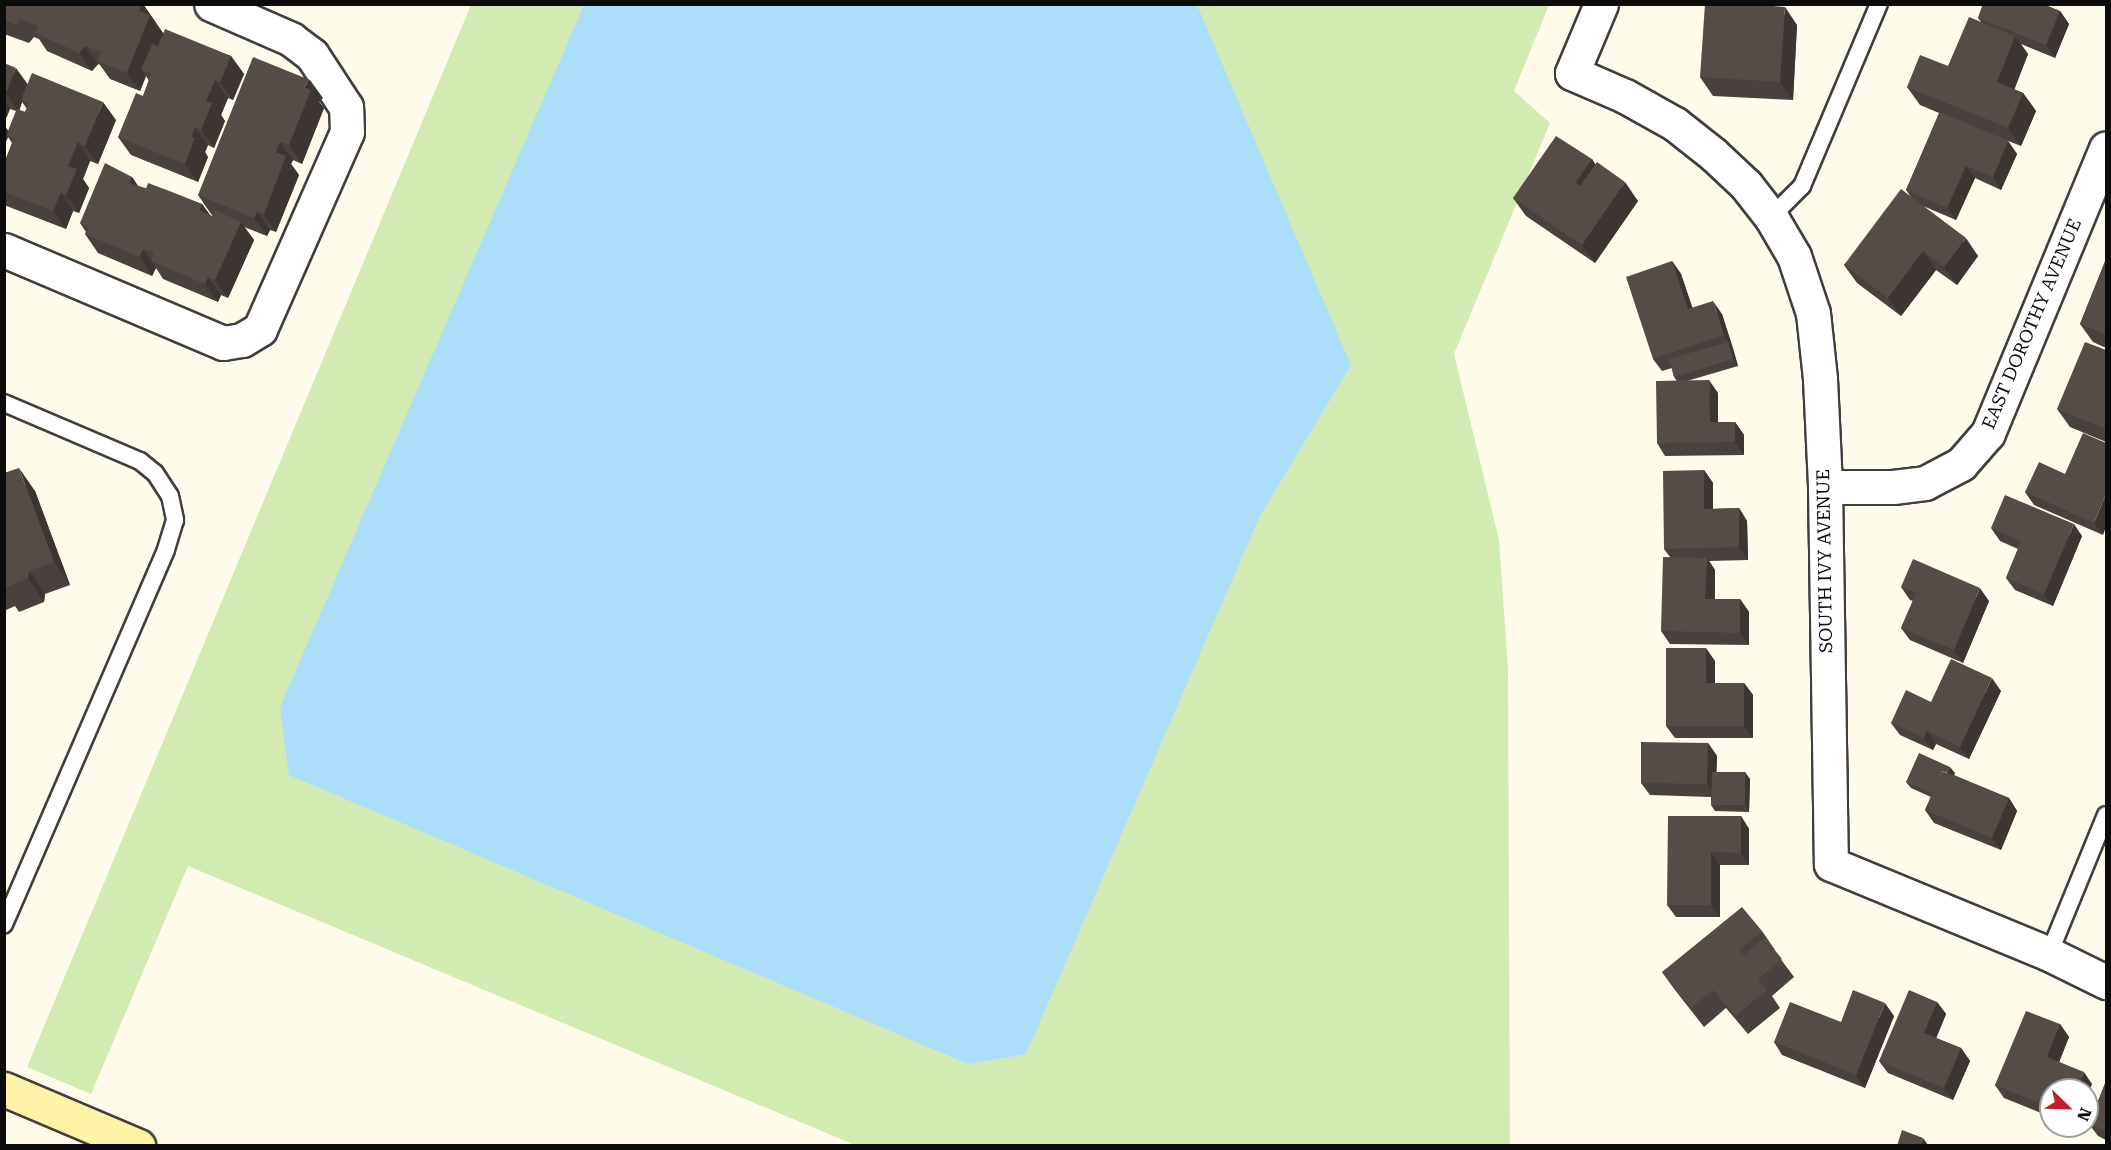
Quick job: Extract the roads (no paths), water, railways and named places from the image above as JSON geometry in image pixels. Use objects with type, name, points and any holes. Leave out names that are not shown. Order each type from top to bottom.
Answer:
[{"type":"main road","points":[[4,1089],[138,1146]]},
{"type":"street","points":[[4,250],[223,343],[242,340],[260,329],[347,132],[346,107],[312,55],[291,39],[211,4]]},
{"type":"street","name":"SOUTH IVY AVENUE","points":[[1601,4],[1572,73],[1624,96],[1675,124],[1713,153],[1746,185],[1771,217],[1794,256],[1813,313],[1820,379],[1825,487],[1831,864],[2049,954],[2106,982]]},
{"type":"street","name":"EAST DOROTHY AVENUE","points":[[1825,487],[1893,488],[1925,483],[1961,464],[1988,433],[2106,148]]},
{"type":"lane","points":[[1771,217],[1802,186],[1879,4]]},
{"type":"lane","points":[[4,403],[140,460],[155,473],[170,496],[175,520],[166,550],[4,925]]},
{"type":"lane","points":[[2049,954],[2106,815]]},
{"type":"water","points":[[584,5],[1197,5],[1351,365],[1260,516],[1026,1054],[968,1064],[289,775],[280,707]]}]
